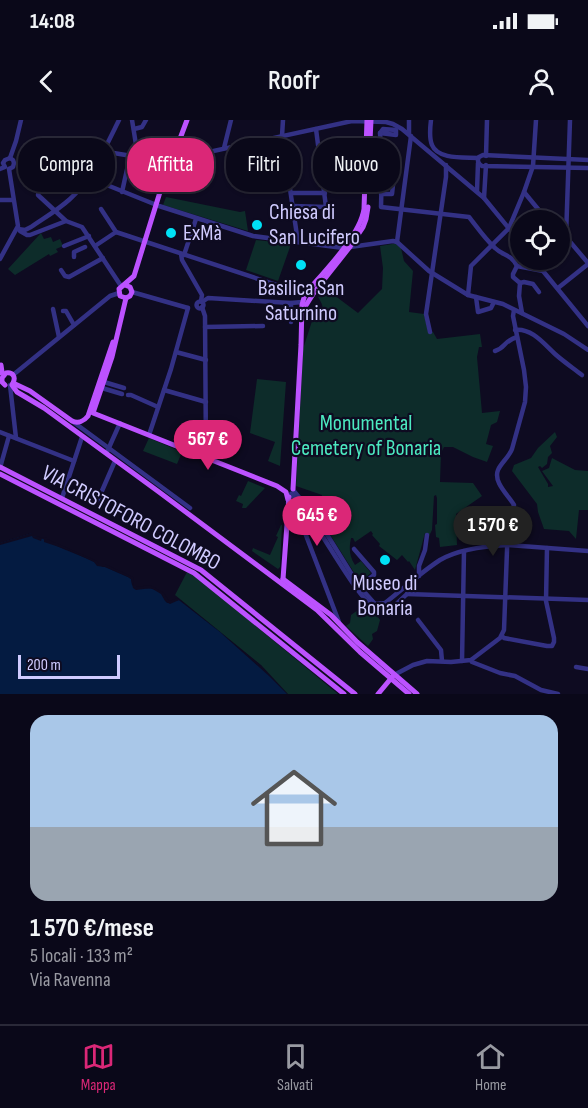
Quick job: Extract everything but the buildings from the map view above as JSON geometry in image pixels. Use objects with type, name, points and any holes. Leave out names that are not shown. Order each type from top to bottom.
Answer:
[{"type":"main road","points":[[180,138],[187,120]]},
{"type":"main road","points":[[282,581],[302,302],[346,248],[363,217],[369,121]]},
{"type":"main road","points":[[126,298],[121,297],[119,289],[134,276],[160,192]]},
{"type":"main road","points":[[5,380],[30,391],[72,422],[82,421],[93,411],[112,357],[126,298],[132,292],[130,287],[123,286]]},
{"type":"main road","points":[[302,311],[308,296]]},
{"type":"main road","points":[[93,411],[110,349],[117,335]]},
{"type":"main road","points":[[1,364],[5,380],[17,392],[107,452],[282,581],[320,606],[409,694]]},
{"type":"main road","points":[[5,380],[15,380],[14,375]]},
{"type":"main road","points":[[93,411],[290,492]]},
{"type":"main road","name":"VIA CRISTOFORO COLOMBO","points":[[0,467],[201,570],[355,694]]},
{"type":"main road","name":"VIA CRISTOFORO COLOMBO","points":[[0,474],[200,577],[344,694]]},
{"type":"main road","points":[[282,581],[317,610],[344,637],[392,677],[417,694]]},
{"type":"main road","points":[[378,694],[392,677]]},
{"type":"street","points":[[0,258],[18,229],[4,161],[10,158],[21,120]]},
{"type":"street","points":[[110,138],[119,120]]},
{"type":"street","points":[[132,120],[135,138]]},
{"type":"street","points":[[134,129],[142,127],[146,120]]},
{"type":"street","points":[[224,148],[231,120]]},
{"type":"street","points":[[283,120],[282,136],[298,242]]},
{"type":"street","points":[[397,242],[409,120]]},
{"type":"street","points":[[431,120],[430,137],[437,154],[446,165],[484,198],[509,228]]},
{"type":"street","points":[[484,198],[486,165],[489,160],[486,156],[487,120]]},
{"type":"street","points":[[468,296],[471,266],[509,228],[524,192],[533,166],[536,120]]},
{"type":"street","points":[[567,210],[570,120]]},
{"type":"street","points":[[214,150],[352,121],[369,121],[386,122],[396,130],[409,134],[437,154],[478,159]]},
{"type":"street","points":[[292,206],[326,207],[316,129]]},
{"type":"street","points":[[380,138],[380,133],[396,130],[409,134]]},
{"type":"street","points":[[420,144],[426,142],[430,137]]},
{"type":"street","points":[[477,191],[478,159],[482,155],[588,160]]},
{"type":"street","points":[[446,165],[458,157]]},
{"type":"street","points":[[5,168],[13,167],[13,160],[10,158]]},
{"type":"street","points":[[478,159],[480,164],[486,165],[588,168]]},
{"type":"street","points":[[430,332],[426,314],[446,165]]},
{"type":"street","points":[[122,192],[127,170]]},
{"type":"street","points":[[446,177],[455,173]]},
{"type":"street","points":[[115,189],[252,237],[346,248],[397,242],[433,274],[468,296],[503,304],[564,334],[588,350]]},
{"type":"street","points":[[39,192],[38,195],[66,221],[82,227],[123,286]]},
{"type":"street","points":[[18,229],[25,230],[31,227],[76,192]]},
{"type":"street","points":[[392,192],[392,194],[381,194],[381,207],[469,217],[492,245],[510,256]]},
{"type":"street","points":[[524,192],[539,210]]},
{"type":"street","points":[[291,193],[325,193]]},
{"type":"street","points":[[0,200],[13,200]]},
{"type":"street","points":[[101,209],[116,232],[308,296]]},
{"type":"street","points":[[196,219],[182,254],[182,260],[202,295],[200,304],[205,316],[206,458]]},
{"type":"street","points":[[18,229],[27,236],[66,221]]},
{"type":"street","points":[[95,246],[116,232]]},
{"type":"street","points":[[64,246],[88,236]]},
{"type":"street","points":[[558,288],[588,263],[570,242]]},
{"type":"street","points":[[74,257],[74,252],[85,246]]},
{"type":"street","points":[[61,270],[65,276],[69,277],[103,258]]},
{"type":"street","points":[[515,270],[513,277],[520,283],[533,284],[539,292]]},
{"type":"street","points":[[538,270],[543,271],[587,323]]},
{"type":"street","points":[[520,283],[519,296],[522,314]]},
{"type":"street","points":[[132,292],[188,310],[208,298],[302,302]]},
{"type":"street","points":[[14,375],[110,296],[119,293]]},
{"type":"street","points":[[476,297],[478,312],[491,308],[494,302]]},
{"type":"street","points":[[291,303],[291,322]]},
{"type":"street","points":[[53,309],[59,337]]},
{"type":"street","points":[[149,435],[188,310]]},
{"type":"street","points":[[467,661],[502,636],[505,626],[508,524],[514,505],[498,481],[497,474],[512,449],[526,394],[526,378],[515,330],[514,310]]},
{"type":"street","points":[[63,311],[66,311],[74,325]]},
{"type":"street","points":[[205,327],[263,326]]},
{"type":"street","points":[[515,330],[522,330],[539,339],[582,375]]},
{"type":"street","points":[[495,351],[502,348],[510,339],[517,338]]},
{"type":"street","points":[[176,352],[206,360]]},
{"type":"street","points":[[5,380],[13,408],[16,438]]},
{"type":"street","points":[[103,385],[158,407]]},
{"type":"street","points":[[164,390],[206,402]]},
{"type":"street","points":[[13,408],[16,398],[24,395]]},
{"type":"street","points":[[72,422],[107,452],[190,508]]},
{"type":"street","points":[[107,452],[120,423]]},
{"type":"street","points":[[0,432],[74,461]]},
{"type":"street","points":[[0,467],[9,436]]},
{"type":"street","points":[[62,498],[82,437]]},
{"type":"street","points":[[98,500],[116,460]]},
{"type":"street","points":[[290,492],[358,587],[379,610],[388,610],[419,576],[442,559],[464,551],[507,545],[588,550]]},
{"type":"street","points":[[290,492],[292,504],[341,627]]},
{"type":"street","points":[[290,492],[318,520],[358,587],[375,604],[385,603],[405,592],[588,600]]},
{"type":"street","points":[[299,517],[301,511],[306,512]]},
{"type":"street","points":[[482,513],[493,531],[496,546]]},
{"type":"street","points":[[419,576],[419,566],[427,536]]},
{"type":"street","points":[[502,636],[552,646],[555,640],[546,598],[547,548]]},
{"type":"street","points":[[354,549],[374,572],[374,575],[358,587]]},
{"type":"street","points":[[464,551],[467,661]]},
{"type":"street","points":[[385,603],[388,610]]},
{"type":"street","points":[[418,620],[441,650],[442,661]]},
{"type":"street","points":[[392,677],[413,665],[427,661],[467,661],[521,679],[541,690],[558,694]]},
{"type":"street","points":[[576,667],[588,669]]},
{"type":"green space","points":[[166,197],[240,212],[245,211],[248,231],[163,205]]},
{"type":"green space","points":[[41,233],[44,239],[51,237],[53,242],[60,239],[63,246],[56,249],[58,252],[50,256],[49,254],[15,275],[8,269]]},
{"type":"green space","points":[[256,240],[275,242],[275,244],[291,244],[278,281],[246,270]]},
{"type":"green space","name":"Monumental Cemetery of Bonaria","points":[[392,244],[401,248],[404,261],[413,271],[409,312],[424,314],[428,332],[433,332],[437,339],[480,334],[482,347],[479,347],[477,357],[482,413],[500,411],[497,422],[491,425],[486,444],[493,446],[487,462],[453,447],[444,447],[441,453],[440,482],[473,483],[482,496],[456,514],[457,545],[440,547],[435,525],[437,524],[436,495],[434,496],[432,530],[429,536],[425,533],[415,570],[402,555],[397,560],[379,546],[380,544],[371,531],[355,542],[351,538],[350,552],[353,562],[355,565],[361,561],[371,573],[360,582],[319,517],[320,511],[327,513],[332,511],[335,502],[329,505],[323,503],[322,495],[296,486],[303,349],[312,321],[319,316],[323,308],[318,297],[326,289],[358,313],[382,289],[383,268],[380,246]]},
{"type":"green space","points":[[257,379],[286,382],[280,466],[268,461],[275,442],[250,433]]},
{"type":"green space","points":[[555,432],[557,437],[550,446],[552,453],[548,457],[547,464],[542,468],[538,467],[548,487],[553,486],[542,471],[549,468],[552,458],[575,470],[588,471],[588,510],[579,510],[576,539],[569,531],[544,529],[537,504],[512,471],[514,465],[531,458]]},
{"type":"green space","points":[[149,438],[182,452],[177,464],[143,451]]},
{"type":"green space","points":[[248,481],[265,488],[246,508],[242,508],[243,504],[236,501]]},
{"type":"green space","points":[[281,525],[280,567],[278,569],[252,551],[253,548],[270,555]]},
{"type":"green space","points":[[187,572],[198,578],[338,694],[288,694],[262,666],[175,595]]},
{"type":"green space","points":[[358,610],[364,611],[369,616],[377,616],[380,620],[377,631],[372,634],[373,639],[368,646],[346,626],[350,623],[351,615]]},
{"type":"water","points":[[32,533],[32,536],[46,540],[128,577],[132,585],[136,587],[159,591],[167,603],[179,600],[220,632],[287,694],[0,694],[0,543]]},
{"type":"pier","points":[[32,533],[32,536],[0,545],[0,543]]},
{"type":"pier","points":[[32,536],[47,538],[99,564],[105,564],[133,577],[134,586],[150,585],[164,593],[169,601],[178,598],[220,632],[179,600],[170,604],[161,594],[151,588],[136,590],[128,577],[97,566],[94,562],[68,550],[44,542],[44,538],[41,541]]},
{"type":"pier","points":[[220,632],[262,666],[257,665]]},
{"type":"place","name":"Chiesa di San Lucifero","points":[[257,225]]},
{"type":"place","name":"ExMà","points":[[171,233]]},
{"type":"place","name":"Basilica San Saturnino","points":[[301,265]]},
{"type":"place","name":"Museo di Bonaria","points":[[385,560]]}]
